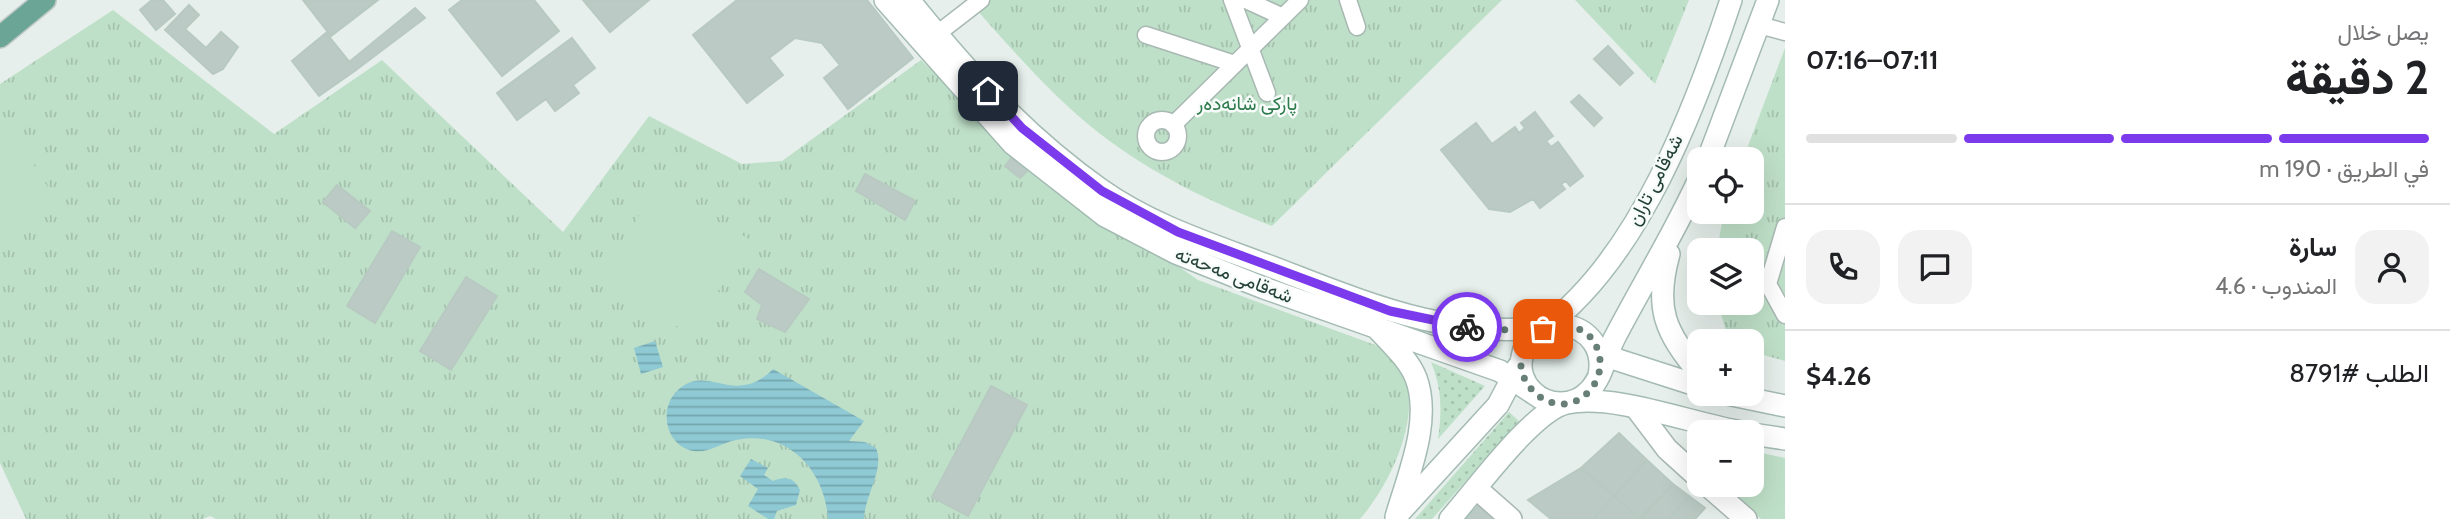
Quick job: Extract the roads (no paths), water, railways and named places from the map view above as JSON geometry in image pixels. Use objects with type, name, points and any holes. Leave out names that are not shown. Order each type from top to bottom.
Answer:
[{"type":"main road","points":[[0,37],[45,0]]},
{"type":"main road","name":"شەقامی مەحەتە","points":[[886,0],[1013,144],[1105,216],[1188,258],[1264,288],[1517,369],[1536,395],[1547,401],[1566,403]]},
{"type":"main road","name":"شەقامی مەحەتە","points":[[909,0],[936,34],[1022,128],[1102,191],[1178,232],[1390,311],[1457,326],[1514,330],[1546,328]]},
{"type":"main road","name":"شەقامی تاران","points":[[1546,328],[1583,294],[1611,258],[1655,188],[1715,46],[1731,0]]},
{"type":"main road","name":"شەقامی تاران","points":[[1713,147],[1768,0]]},
{"type":"main road","name":"شەقامی تاران","points":[[1566,403],[1584,396],[1599,375],[1601,349],[1677,228],[1687,206]]},
{"type":"main road","points":[[1677,228],[1665,269],[1662,305],[1664,320],[1671,337],[1687,358]]},
{"type":"main road","points":[[1374,325],[1416,378],[1420,404],[1418,441],[1395,518]]},
{"type":"main road","points":[[1395,518],[1498,405],[1528,341],[1546,328],[1581,330],[1601,349],[1687,381]]},
{"type":"main road","points":[[1764,402],[1785,406]]},
{"type":"main road","points":[[1450,519],[1532,425],[1566,403],[1597,403],[1636,408],[1689,420]]},
{"type":"main road","points":[[1636,408],[1667,449],[1687,467]]},
{"type":"main road","points":[[1764,436],[1785,439]]},
{"type":"main road","points":[[1476,489],[1511,519]]},
{"type":"main road","points":[[1721,497],[1746,519]]},
{"type":"street","points":[[936,34],[981,0]]},
{"type":"street","points":[[1232,0],[1267,93]]},
{"type":"street","points":[[1246,0],[1283,17]]},
{"type":"street","points":[[1173,125],[1300,0]]},
{"type":"street","points":[[1354,2],[1357,27]]},
{"type":"street","points":[[1759,25],[1785,32]]},
{"type":"street","points":[[1146,35],[1235,64]]},
{"type":"street","points":[[1785,227],[1768,284],[1785,315]]},
{"type":"water","points":[[655,341],[663,367],[641,374],[634,348]]},
{"type":"water","points":[[773,369],[864,421],[849,441],[865,442],[876,448],[878,456],[864,519],[828,519],[820,485],[811,470],[800,457],[772,441],[755,438],[736,440],[705,451],[694,451],[677,443],[672,436],[668,427],[667,409],[676,392],[687,383],[710,381],[746,385],[759,380]]},
{"type":"water","points":[[751,459],[768,468],[764,475],[773,481],[785,478],[795,482],[800,490],[796,505],[777,511],[774,519],[768,519],[748,506],[758,489],[740,476]]},
{"type":"park label","name":"پارکی شانەدەر","points":[[1247,103]]}]
